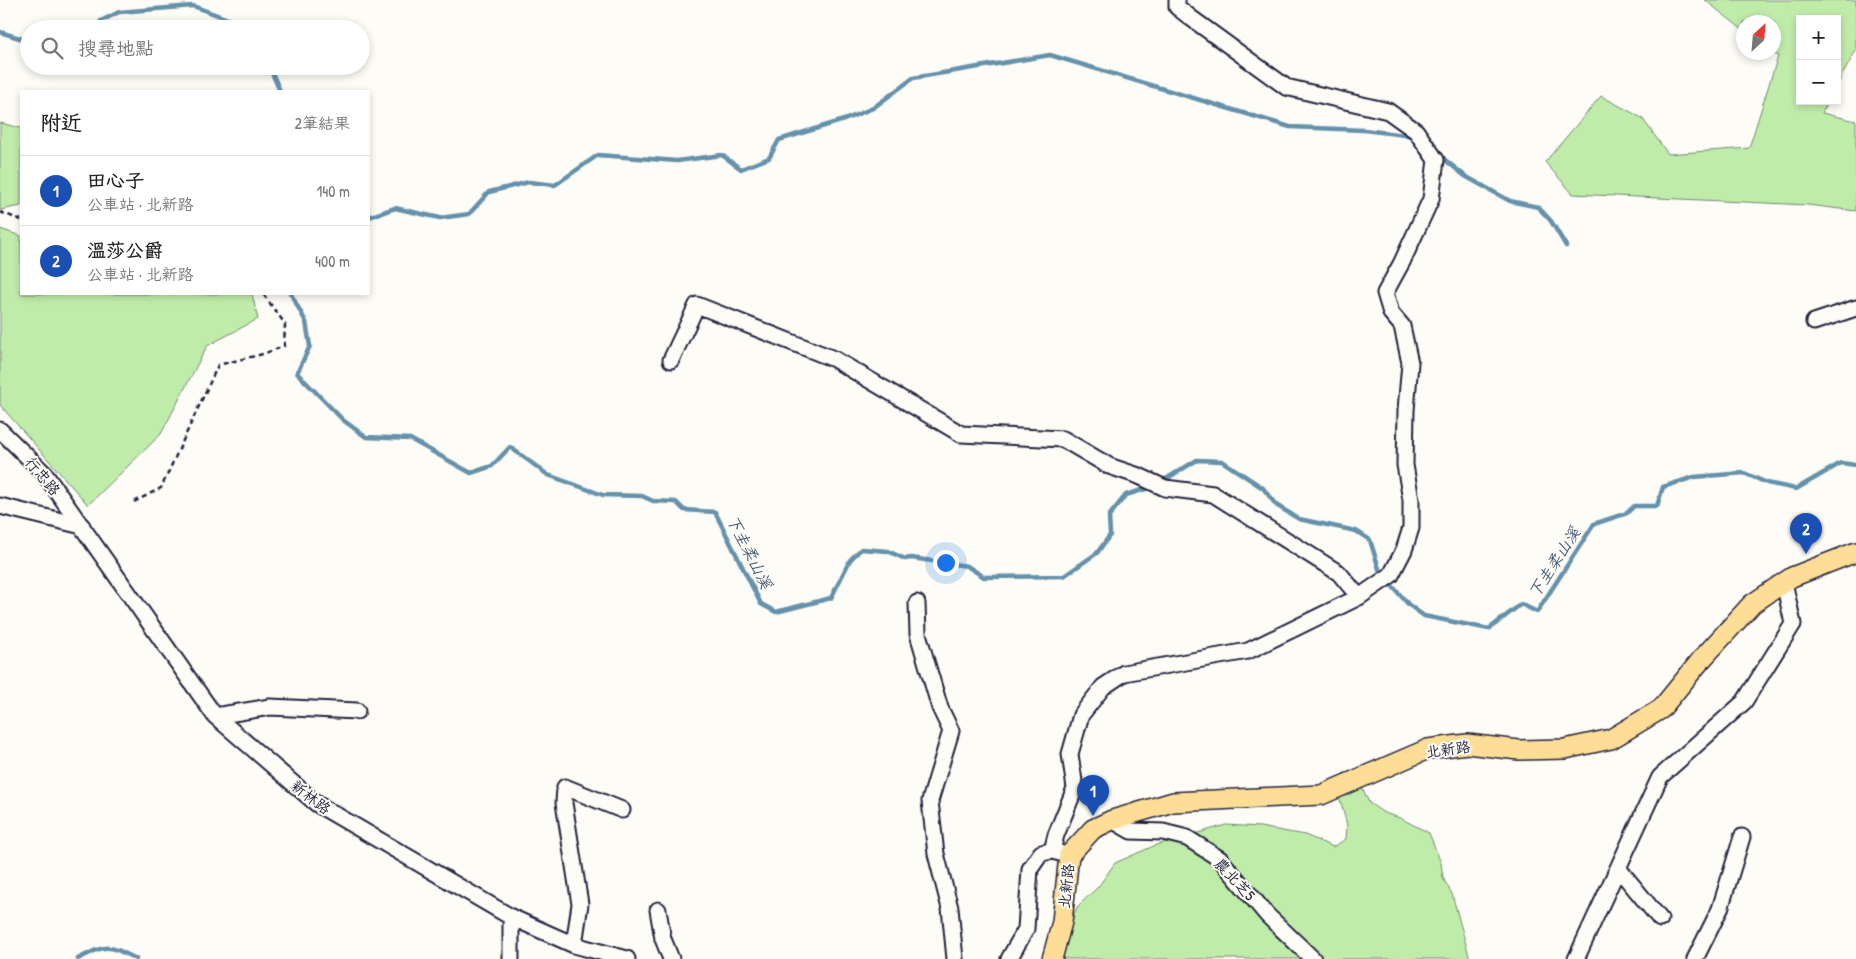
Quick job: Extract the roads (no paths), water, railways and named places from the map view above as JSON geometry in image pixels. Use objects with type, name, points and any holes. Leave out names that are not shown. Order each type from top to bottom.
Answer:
[{"type":"main road","name":"北新路","points":[[1052,959],[1062,922],[1060,853],[1093,829],[1112,820],[1173,802],[1321,795],[1428,749],[1467,744],[1519,750],[1565,748],[1611,740],[1661,709],[1701,660],[1752,604],[1792,577],[1856,552]]},
{"type":"street","points":[[1009,959],[1026,929],[1030,869],[1041,853],[1060,853],[1056,834],[1076,788],[1070,754],[1081,715],[1103,687],[1124,673],[1248,651],[1359,597],[1391,574],[1404,550],[1411,528],[1411,500],[1405,465],[1406,410],[1410,363],[1402,326],[1391,313],[1385,293],[1402,262],[1431,199],[1436,160],[1416,131],[1388,111],[1286,88],[1190,18],[1177,7],[1177,0]]},
{"type":"street","points":[[671,360],[697,305],[834,359],[961,434],[1063,439],[1109,466],[1139,476],[1164,488],[1214,494],[1338,573],[1359,597]]},
{"type":"street","points":[[1814,322],[1856,308]]},
{"type":"street","name":"行忠路","points":[[0,430],[44,473],[82,526]]},
{"type":"street","points":[[0,506],[82,526]]},
{"type":"street","name":"新林路","points":[[82,526],[215,716],[317,804],[511,917],[574,945],[628,959]]},
{"type":"street","points":[[1576,959],[1660,777],[1744,702],[1793,624],[1784,582]]},
{"type":"street","points":[[917,603],[918,634],[940,708],[950,731],[930,801],[936,854],[950,908],[955,959]]},
{"type":"street","points":[[215,716],[270,707],[357,711]]},
{"type":"street","points":[[574,945],[580,904],[564,803],[564,787],[622,810]]},
{"type":"street","name":"農北芝5","points":[[1112,820],[1131,831],[1163,832],[1187,838],[1220,859],[1267,915],[1313,959]]},
{"type":"street","points":[[1695,959],[1720,909],[1742,837]]},
{"type":"street","points":[[1618,868],[1660,919]]},
{"type":"street","points":[[658,910],[663,939],[671,959]]},
{"type":"street","points":[[511,917],[511,959]]},
{"type":"waterway","name":"下圭柔山溪","points":[[103,20],[119,12],[193,6],[229,20]]},
{"type":"waterway","name":"下圭柔山溪","points":[[0,32],[20,38]]},
{"type":"waterway","points":[[370,217],[395,208],[440,218],[469,214],[489,192],[529,182],[555,185],[598,155],[677,161],[722,155],[741,169],[769,158],[779,140],[844,120],[873,108],[913,78],[1050,55],[1290,127],[1364,130],[1413,136]]},
{"type":"waterway","name":"下圭柔山溪","points":[[273,75],[280,90]]},
{"type":"waterway","points":[[1439,155],[1465,176],[1510,201],[1538,207],[1551,221],[1566,246]]},
{"type":"waterway","name":"下圭柔山溪","points":[[292,295],[306,322],[310,346],[297,373],[343,420],[366,437],[410,439],[471,473],[492,466],[510,447],[548,475],[603,495],[642,496],[653,501],[676,502],[684,510],[715,512],[761,604],[776,612],[831,598],[850,560],[861,549],[888,551],[905,559],[911,558],[967,566],[984,577],[1064,576],[1097,553],[1110,535],[1109,516],[1126,495],[1152,487]]},
{"type":"waterway","name":"下圭柔山溪","points":[[1161,482],[1197,460],[1222,461],[1263,488],[1276,505],[1299,519],[1356,531],[1370,540],[1380,572],[1409,605],[1424,616],[1489,629],[1521,604],[1537,612],[1594,524],[1627,513],[1634,506],[1657,506],[1663,487],[1694,477],[1744,473],[1767,483],[1796,489],[1841,463],[1856,465]]},
{"type":"waterway","points":[[78,959],[102,948],[112,948],[136,959]]},
{"type":"place","name":"溫莎公爵","points":[[1806,554]]},
{"type":"place","name":"田心子","points":[[1093,816]]}]
